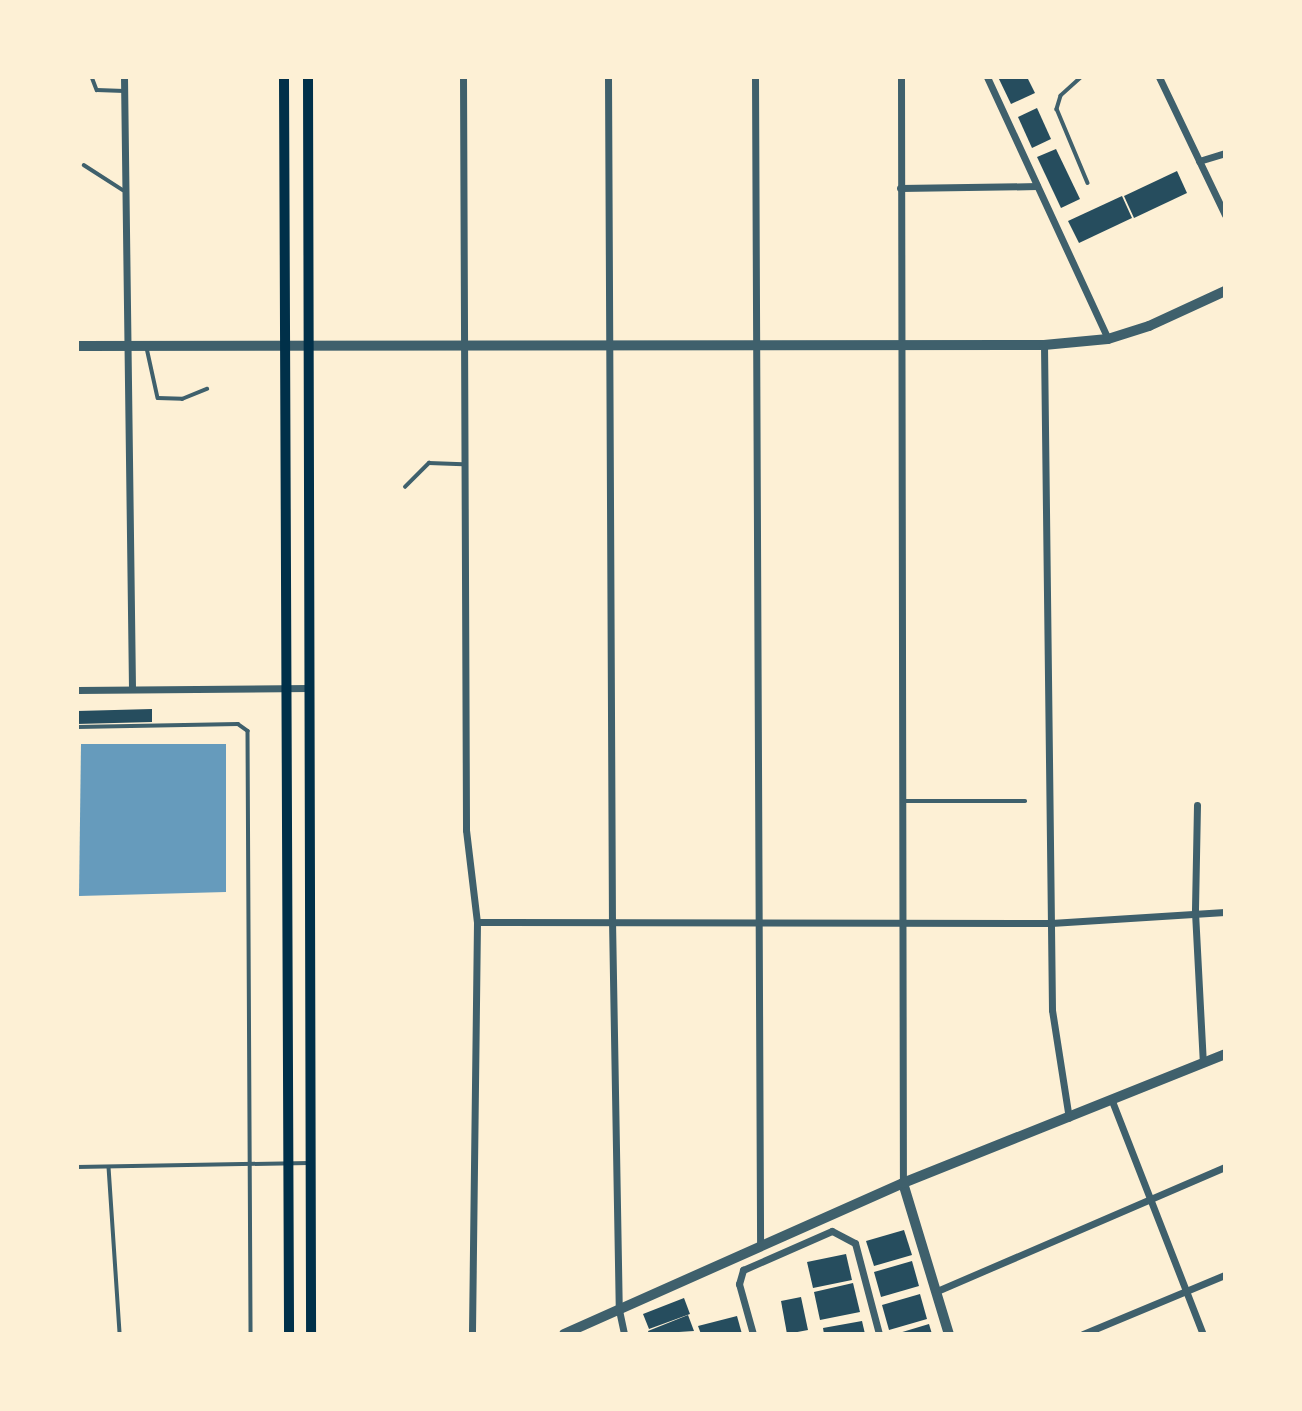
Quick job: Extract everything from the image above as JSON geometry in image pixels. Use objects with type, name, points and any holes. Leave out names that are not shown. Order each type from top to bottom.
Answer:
[{"type":"main road","points":[[284,77],[289,1334]]},
{"type":"main road","points":[[308,77],[311,1334]]},
{"type":"street","points":[[124,77],[123,190],[129,345],[132,690]]},
{"type":"street","points":[[463,77],[466,830],[477,922],[472,1334]]},
{"type":"street","points":[[608,77],[612,920],[619,1310],[624,1334]]},
{"type":"street","points":[[755,77],[761,922],[760,1245]]},
{"type":"street","points":[[901,77],[899,345],[904,921],[903,1183],[949,1334]]},
{"type":"street","points":[[987,77],[1108,339]]},
{"type":"street","points":[[1159,77],[1225,215]]},
{"type":"street","points":[[1199,161],[1225,153]]},
{"type":"street","points":[[900,188],[1037,186]]},
{"type":"street","points":[[77,346],[285,343],[1044,345],[1108,339],[1149,326],[1225,290]]},
{"type":"street","points":[[1044,345],[1052,1010],[1069,1118]]},
{"type":"street","points":[[77,690],[309,688]]},
{"type":"street","points":[[1197,805],[1195,912],[1203,1063]]},
{"type":"street","points":[[477,922],[612,920],[1051,923],[1225,912]]},
{"type":"street","points":[[564,1334],[903,1183],[1225,1054]]},
{"type":"street","points":[[1112,1101],[1203,1334]]},
{"type":"street","points":[[937,1291],[1150,1197],[1225,1167]]},
{"type":"street","points":[[753,1334],[739,1284],[743,1270],[832,1231],[847,1235],[855,1243],[879,1334]]},
{"type":"street","points":[[1088,1333],[1225,1275]]},
{"type":"lane","points":[[92,77],[97,90],[124,91]]},
{"type":"lane","points":[[1082,77],[1061,96],[1057,109],[1088,183]]},
{"type":"lane","points":[[84,165],[123,190]]},
{"type":"lane","points":[[146,345],[158,398],[182,399],[207,389]]},
{"type":"lane","points":[[405,487],[429,463],[466,464]]},
{"type":"lane","points":[[77,727],[238,724],[248,731],[251,1334]]},
{"type":"lane","points":[[902,801],[1025,801]]},
{"type":"lane","points":[[77,1167],[311,1163]]},
{"type":"lane","points":[[109,1167],[120,1334]]},
{"type":"water","points":[[81,744],[226,744],[226,892],[79,896]]},
{"type":"building","points":[[998,77],[1027,77],[1035,93],[1011,104]]},
{"type":"building","points":[[1037,108],[1051,139],[1032,148],[1018,117]]},
{"type":"building","points":[[1056,149],[1080,199],[1061,208],[1037,157]]},
{"type":"building","points":[[1177,171],[1187,193],[1134,218],[1124,196]]},
{"type":"building","points":[[1122,196],[1132,218],[1079,243],[1068,221]]},
{"type":"building","points":[[152,709],[152,722],[77,724],[77,711]]},
{"type":"building","points":[[904,1230],[912,1255],[874,1266],[866,1241]]},
{"type":"building","points":[[846,1254],[852,1280],[813,1288],[807,1262]]},
{"type":"building","points":[[912,1261],[919,1286],[881,1297],[874,1272]]},
{"type":"building","points":[[853,1283],[860,1312],[820,1320],[814,1292]]},
{"type":"building","points":[[920,1294],[927,1319],[889,1330],[882,1305]]},
{"type":"building","points":[[801,1297],[808,1330],[787,1334],[781,1301]]},
{"type":"building","points":[[684,1298],[690,1314],[649,1329],[643,1314]]},
{"type":"building","points":[[688,1315],[694,1331],[649,1334],[648,1331]]},
{"type":"building","points":[[737,1316],[742,1334],[701,1334],[698,1326]]},
{"type":"building","points":[[862,1321],[865,1334],[824,1334],[823,1328]]},
{"type":"building","points":[[929,1324],[932,1334],[899,1334],[899,1333]]}]
